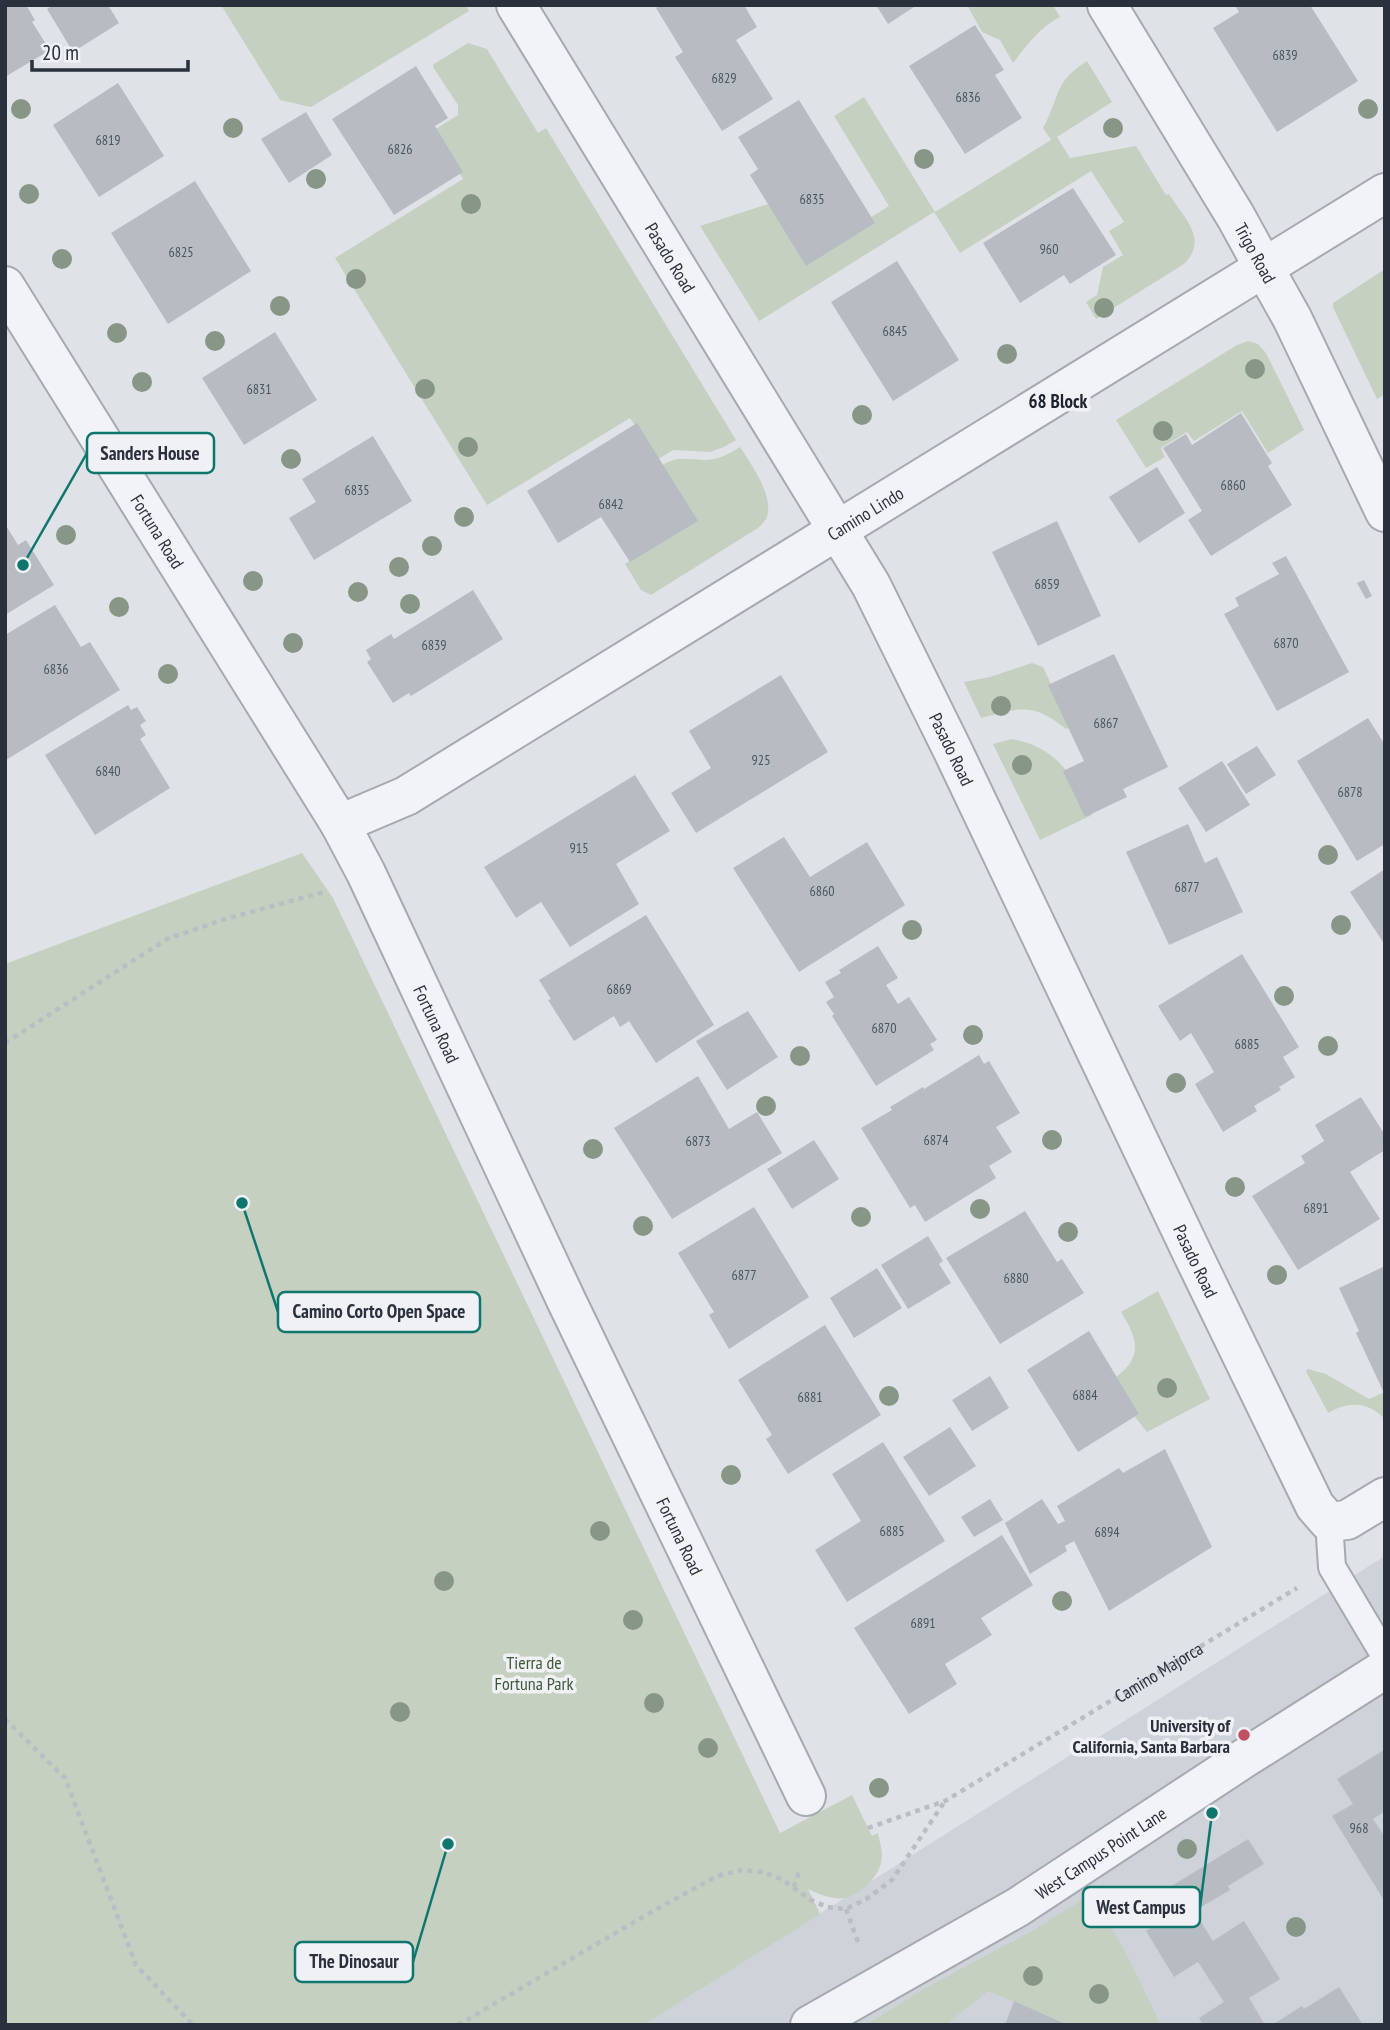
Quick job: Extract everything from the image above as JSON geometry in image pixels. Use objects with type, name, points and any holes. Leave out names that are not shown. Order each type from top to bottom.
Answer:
[{"type":"street","name":"Pasado Road","points":[[516,5],[871,584],[1315,1506],[1329,1522]]},
{"type":"street","name":"Trigo Road","points":[[1107,5],[1236,217],[1292,318],[1385,512]]},
{"type":"street","name":"Camino Lindo","points":[[340,824],[406,796],[1385,193]]},
{"type":"street","name":"Fortuna Road","points":[[5,286],[340,824],[366,873],[567,1302],[806,1796]]},
{"type":"street","points":[[1329,1522],[1347,1520],[1385,1497]]},
{"type":"street","name":"West Campus Point Lane","points":[[810,2025],[1018,1907],[1385,1669]]},
{"type":"lane","points":[[1329,1522],[1332,1567],[1385,1656]]},
{"type":"path","points":[[5,1043],[167,939],[225,919],[328,891]]},
{"type":"path","name":"Camino Majorca","points":[[868,1828],[945,1801],[1332,1567]]},
{"type":"path","points":[[5,1718],[65,1778],[136,1965],[193,2025]]},
{"type":"path","points":[[458,2025],[717,1876],[741,1870],[763,1872],[794,1887],[811,1900],[827,1907],[846,1909],[868,1898],[892,1880],[945,1801]]},
{"type":"path","points":[[794,1887],[799,1871]]},
{"type":"path","points":[[846,1909],[862,1952]]},
{"type":"shaded area","name":"University of California, Santa Barbara","points":[[1385,1556],[1385,2025],[644,2025]]},
{"type":"green space","points":[[221,5],[466,5],[469,11],[311,107],[280,100]]},
{"type":"green space","points":[[967,5],[1053,5],[1060,17],[1028,43],[1013,63],[1000,40],[982,32]]},
{"type":"green space","points":[[468,43],[487,49],[538,133],[546,128],[736,440],[710,452],[673,450],[657,460],[630,418],[487,505],[335,258],[463,179],[434,130],[458,115],[458,105],[433,67]]},
{"type":"green space","points":[[1087,61],[1112,102],[1057,137],[1070,158],[1136,146],[1166,195],[1169,194],[1187,220],[1194,237],[1191,255],[1184,264],[1096,319],[1086,302],[1097,295],[1103,267],[1123,255],[1109,231],[1124,222],[1091,171],[960,253],[934,212],[759,321],[700,226],[774,202],[808,257],[889,206],[834,116],[864,97],[935,212],[1051,140],[1043,128],[1059,91],[1068,76]]},
{"type":"green space","points":[[1385,269],[1385,394],[1377,399],[1333,303]]},
{"type":"green space","points":[[1248,341],[1258,344],[1266,353],[1304,430],[1268,453],[1242,411],[1194,441],[1187,432],[1161,448],[1165,457],[1146,468],[1116,420],[1237,345]]},
{"type":"green space","points":[[740,447],[765,491],[768,501],[766,519],[758,528],[651,595],[641,590],[625,564],[693,519],[661,466],[676,459],[714,459]]},
{"type":"green space","points":[[1032,663],[1043,667],[1071,727],[1066,729],[1044,714],[1026,710],[981,718],[964,682],[990,677]]},
{"type":"green space","points":[[1012,739],[1041,749],[1062,765],[1092,815],[1040,840],[993,744]]},
{"type":"green space","name":"Tierra de Fortuna Park","points":[[302,853],[333,898],[780,1833],[852,1795],[872,1836],[878,1833],[881,1862],[875,1876],[865,1888],[845,1898],[825,1896],[808,1889],[820,1914],[644,2025],[5,2025],[5,964]]},
{"type":"green space","points":[[1158,1291],[1210,1399],[1147,1432],[1135,1417],[1139,1414],[1116,1377],[1131,1362],[1135,1346],[1131,1330],[1121,1312]]},
{"type":"green space","points":[[1308,1369],[1326,1374],[1369,1399],[1385,1392],[1385,1419],[1372,1409],[1358,1405],[1343,1406],[1328,1413],[1306,1371]]},
{"type":"green space","points":[[1090,1895],[1125,1951],[1161,2025],[1071,2025],[988,1991],[946,2025],[866,2025],[922,1990],[1032,1931]]},
{"type":"building","points":[[5,5],[26,5],[35,20],[32,22],[50,50],[5,77]]},
{"type":"building","points":[[53,5],[108,5],[119,23],[73,52],[47,9]]},
{"type":"building","points":[[660,5],[744,5],[757,27],[736,40],[773,99],[722,131],[675,57],[683,52],[656,8]]},
{"type":"building","points":[[876,5],[917,5],[888,24]]},
{"type":"building","points":[[1235,5],[1310,5],[1358,81],[1277,132],[1213,28],[1239,12]]},
{"type":"building","points":[[975,25],[1004,70],[995,75],[1022,118],[965,154],[909,66]]},
{"type":"building","points":[[416,66],[448,118],[435,126],[463,172],[394,215],[332,119]]},
{"type":"building","points":[[118,83],[164,156],[99,197],[53,125]]},
{"type":"building","points":[[799,100],[875,223],[806,266],[750,175],[758,169],[738,137]]},
{"type":"building","points":[[306,112],[332,155],[289,183],[261,139]]},
{"type":"building","points":[[195,181],[251,271],[168,324],[111,233]]},
{"type":"building","points":[[1073,188],[1116,255],[1070,284],[1064,275],[1020,303],[983,243]]},
{"type":"building","points":[[897,261],[959,360],[893,401],[831,302]]},
{"type":"building","points":[[275,332],[317,400],[244,445],[202,378]]},
{"type":"building","points":[[1241,413],[1272,463],[1268,466],[1292,505],[1211,556],[1188,520],[1202,511],[1163,448],[1186,434],[1192,445]]},
{"type":"building","points":[[637,423],[698,521],[630,562],[601,517],[558,543],[527,491]]},
{"type":"building","points":[[373,436],[412,501],[314,560],[289,518],[316,502],[302,479]]},
{"type":"building","points":[[1157,467],[1185,513],[1139,543],[1109,497]]},
{"type":"building","points":[[1057,521],[1101,616],[1038,646],[992,552]]},
{"type":"building","points":[[5,524],[18,545],[26,540],[54,585],[5,615]]},
{"type":"building","points":[[1286,556],[1349,672],[1277,711],[1224,614],[1239,606],[1235,598],[1279,574],[1272,563]]},
{"type":"building","points":[[1364,580],[1372,596],[1366,599],[1357,583]]},
{"type":"building","points":[[473,590],[503,639],[411,696],[409,693],[393,703],[367,662],[371,659],[366,650],[391,634],[394,639]]},
{"type":"building","points":[[55,605],[81,647],[90,642],[120,690],[6,760],[5,635]]},
{"type":"building","points":[[1114,654],[1168,767],[1123,789],[1127,797],[1085,817],[1063,771],[1084,761],[1048,685]]},
{"type":"building","points":[[781,675],[828,752],[696,833],[671,793],[711,768],[689,731]]},
{"type":"building","points":[[128,705],[131,710],[137,707],[146,721],[140,725],[146,735],[140,739],[170,788],[95,835],[45,755]]},
{"type":"building","points":[[1368,718],[1385,745],[1385,844],[1357,861],[1297,761]]},
{"type":"building","points":[[1257,746],[1276,775],[1246,794],[1227,764]]},
{"type":"building","points":[[1222,761],[1250,805],[1206,832],[1178,788]]},
{"type":"building","points":[[635,775],[670,831],[616,864],[639,904],[570,947],[541,902],[516,918],[484,867]]},
{"type":"building","points":[[1188,824],[1205,863],[1217,857],[1243,912],[1169,945],[1126,852]]},
{"type":"building","points":[[784,837],[810,877],[867,842],[905,905],[799,972],[733,868]]},
{"type":"building","points":[[1385,869],[1385,945],[1350,892]]},
{"type":"building","points":[[646,915],[714,1025],[656,1063],[629,1021],[620,1027],[614,1016],[574,1041],[548,1000],[551,999],[539,980]]},
{"type":"building","points":[[878,946],[898,978],[886,985],[898,1004],[909,997],[937,1040],[930,1044],[934,1050],[876,1086],[832,1016],[834,1014],[826,1002],[834,997],[825,982]]},
{"type":"building","points":[[1242,954],[1299,1047],[1283,1057],[1295,1077],[1279,1087],[1281,1090],[1254,1106],[1257,1111],[1223,1132],[1195,1084],[1214,1072],[1191,1033],[1180,1041],[1158,1006]]},
{"type":"building","points":[[748,1011],[778,1057],[727,1090],[696,1041]]},
{"type":"building","points":[[979,1055],[984,1064],[989,1061],[1020,1113],[996,1127],[1012,1152],[989,1166],[996,1178],[925,1222],[915,1205],[910,1208],[861,1128],[892,1110],[890,1107]]},
{"type":"building","points":[[698,1076],[729,1129],[757,1112],[782,1153],[672,1219],[614,1128]]},
{"type":"building","points":[[1361,1097],[1385,1135],[1385,1150],[1350,1172],[1380,1219],[1298,1270],[1252,1196],[1305,1163],[1301,1156],[1324,1141],[1315,1125]]},
{"type":"building","points":[[814,1140],[839,1179],[792,1209],[767,1169]]},
{"type":"building","points":[[754,1207],[809,1297],[729,1349],[709,1315],[714,1312],[678,1253]]},
{"type":"building","points":[[1025,1211],[1057,1262],[1062,1259],[1084,1293],[1000,1344],[946,1258]]},
{"type":"building","points":[[928,1236],[943,1261],[939,1264],[951,1283],[908,1309],[881,1265]]},
{"type":"building","points":[[1385,1266],[1385,1395],[1356,1333],[1359,1331],[1339,1288]]},
{"type":"building","points":[[877,1268],[902,1308],[854,1338],[830,1298]]},
{"type":"building","points":[[825,1325],[881,1415],[788,1474],[766,1439],[772,1435],[738,1380]]},
{"type":"building","points":[[1089,1331],[1139,1414],[1078,1452],[1027,1370]]},
{"type":"building","points":[[990,1376],[1009,1408],[972,1431],[952,1400]]},
{"type":"building","points":[[950,1427],[976,1466],[929,1496],[903,1457]]},
{"type":"building","points":[[883,1442],[945,1541],[847,1602],[815,1550],[861,1521],[832,1474]]},
{"type":"building","points":[[1165,1449],[1212,1547],[1109,1611],[1074,1541],[1065,1546],[1067,1551],[1030,1574],[1005,1523],[1042,1499],[1058,1524],[1065,1521],[1057,1506],[1119,1468],[1123,1473]]},
{"type":"building","points":[[990,1499],[1003,1520],[974,1537],[961,1517]]},
{"type":"building","points":[[1002,1535],[1033,1585],[981,1618],[992,1635],[945,1664],[957,1684],[909,1714],[854,1628]]},
{"type":"building","points":[[1384,1750],[1385,1811],[1373,1819],[1385,1837],[1385,1902],[1332,1816],[1353,1804],[1337,1779]]},
{"type":"building","points":[[1248,1839],[1264,1864],[1228,1886],[1230,1890],[1194,1911],[1213,1941],[1244,1921],[1280,1979],[1249,1998],[1265,2025],[1203,2025],[1199,2018],[1224,2002],[1198,1962],[1174,1977],[1146,1931],[1170,1916],[1157,1895]]},
{"type":"building","points":[[1339,1987],[1363,2025],[1272,2025],[1302,2006],[1304,2009]]},
{"type":"building","points":[[1014,2001],[1064,2023],[1005,2025]]},
{"type":"place","name":"Sanders House","points":[[23,565]]},
{"type":"place","name":"Camino Corto Open Space","points":[[242,1203]]},
{"type":"place","name":"University of California, Santa Barbara","points":[[1244,1735]]},
{"type":"place","name":"West Campus","points":[[1212,1813]]},
{"type":"place","name":"The Dinosaur","points":[[448,1844]]},
{"type":"district","name":"68 Block","points":[[1058,401]]}]
